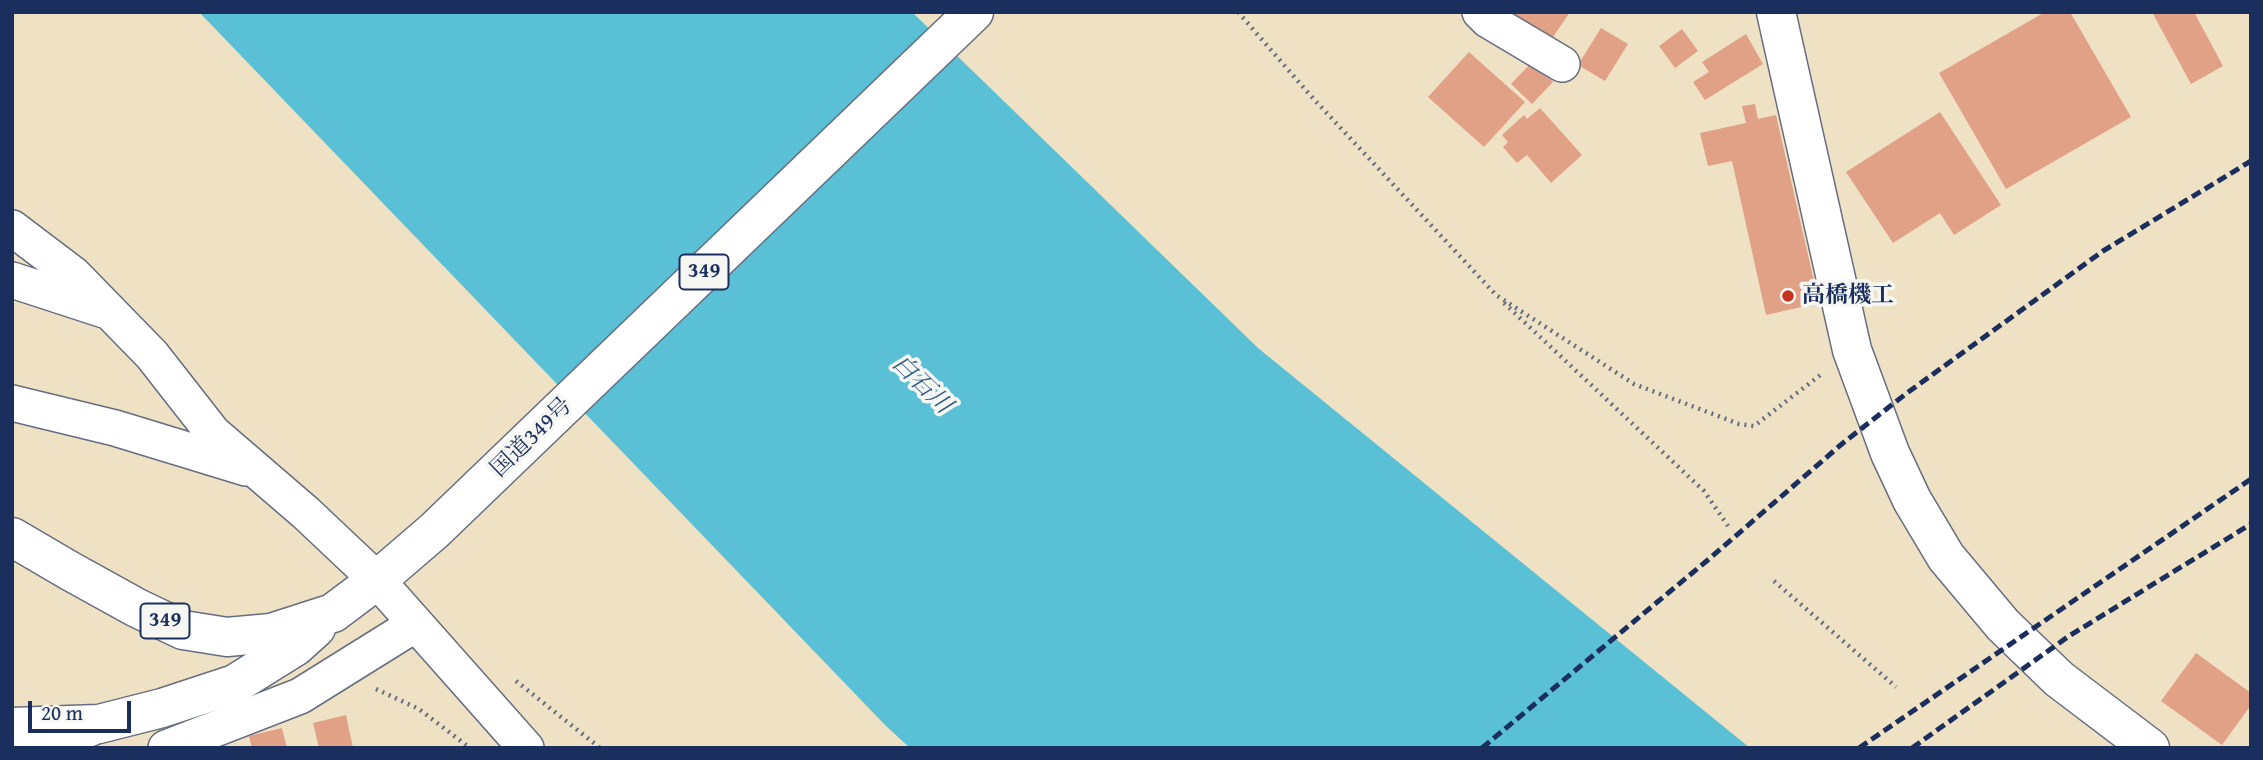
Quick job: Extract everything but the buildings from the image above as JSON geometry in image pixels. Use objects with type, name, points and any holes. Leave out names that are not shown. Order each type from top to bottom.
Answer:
[{"type":"main road","name":"国道349号","points":[[12,537],[137,608],[183,629],[227,637],[271,633],[333,613],[377,580],[434,531],[974,12]]},
{"type":"main road","points":[[1776,12],[1852,350],[1890,453],[1912,500],[1946,557],[2003,625],[2059,678],[2150,748]]},
{"type":"main road","name":"349","points":[[12,727],[99,724],[162,708],[234,684],[296,646],[333,613]]},
{"type":"main road","points":[[33,748],[99,724]]},
{"type":"main road","points":[[12,737],[25,748]]},
{"type":"street","points":[[1480,12],[1488,20],[1562,64]]},
{"type":"street","points":[[12,228],[74,275],[152,355],[213,433],[306,513],[377,580],[414,625],[526,748]]},
{"type":"street","points":[[12,280],[111,312]]},
{"type":"street","points":[[12,403],[115,428],[259,472]]},
{"type":"street","points":[[166,748],[300,696],[414,625]]},
{"type":"path","points":[[1238,12],[1310,95],[1496,295],[1704,491],[1728,526]]},
{"type":"path","points":[[1496,295],[1634,384],[1740,424],[1754,426],[1852,350]]},
{"type":"path","points":[[1774,581],[1896,687]]},
{"type":"path","points":[[472,687],[503,676],[521,684],[600,748]]},
{"type":"path","points":[[371,687],[419,709],[470,748]]},
{"type":"water","name":"白石川","points":[[199,12],[912,12],[1258,348],[1750,748],[910,748]]},
{"type":"railway","points":[[1482,748],[1709,559],[1843,443],[1907,393],[2103,251],[2251,161]]},
{"type":"railway","points":[[1859,748],[2251,479]]},
{"type":"railway","points":[[1912,748],[2069,636],[2251,524]]},
{"type":"place","name":"高橋機工","points":[[1788,296]]}]
